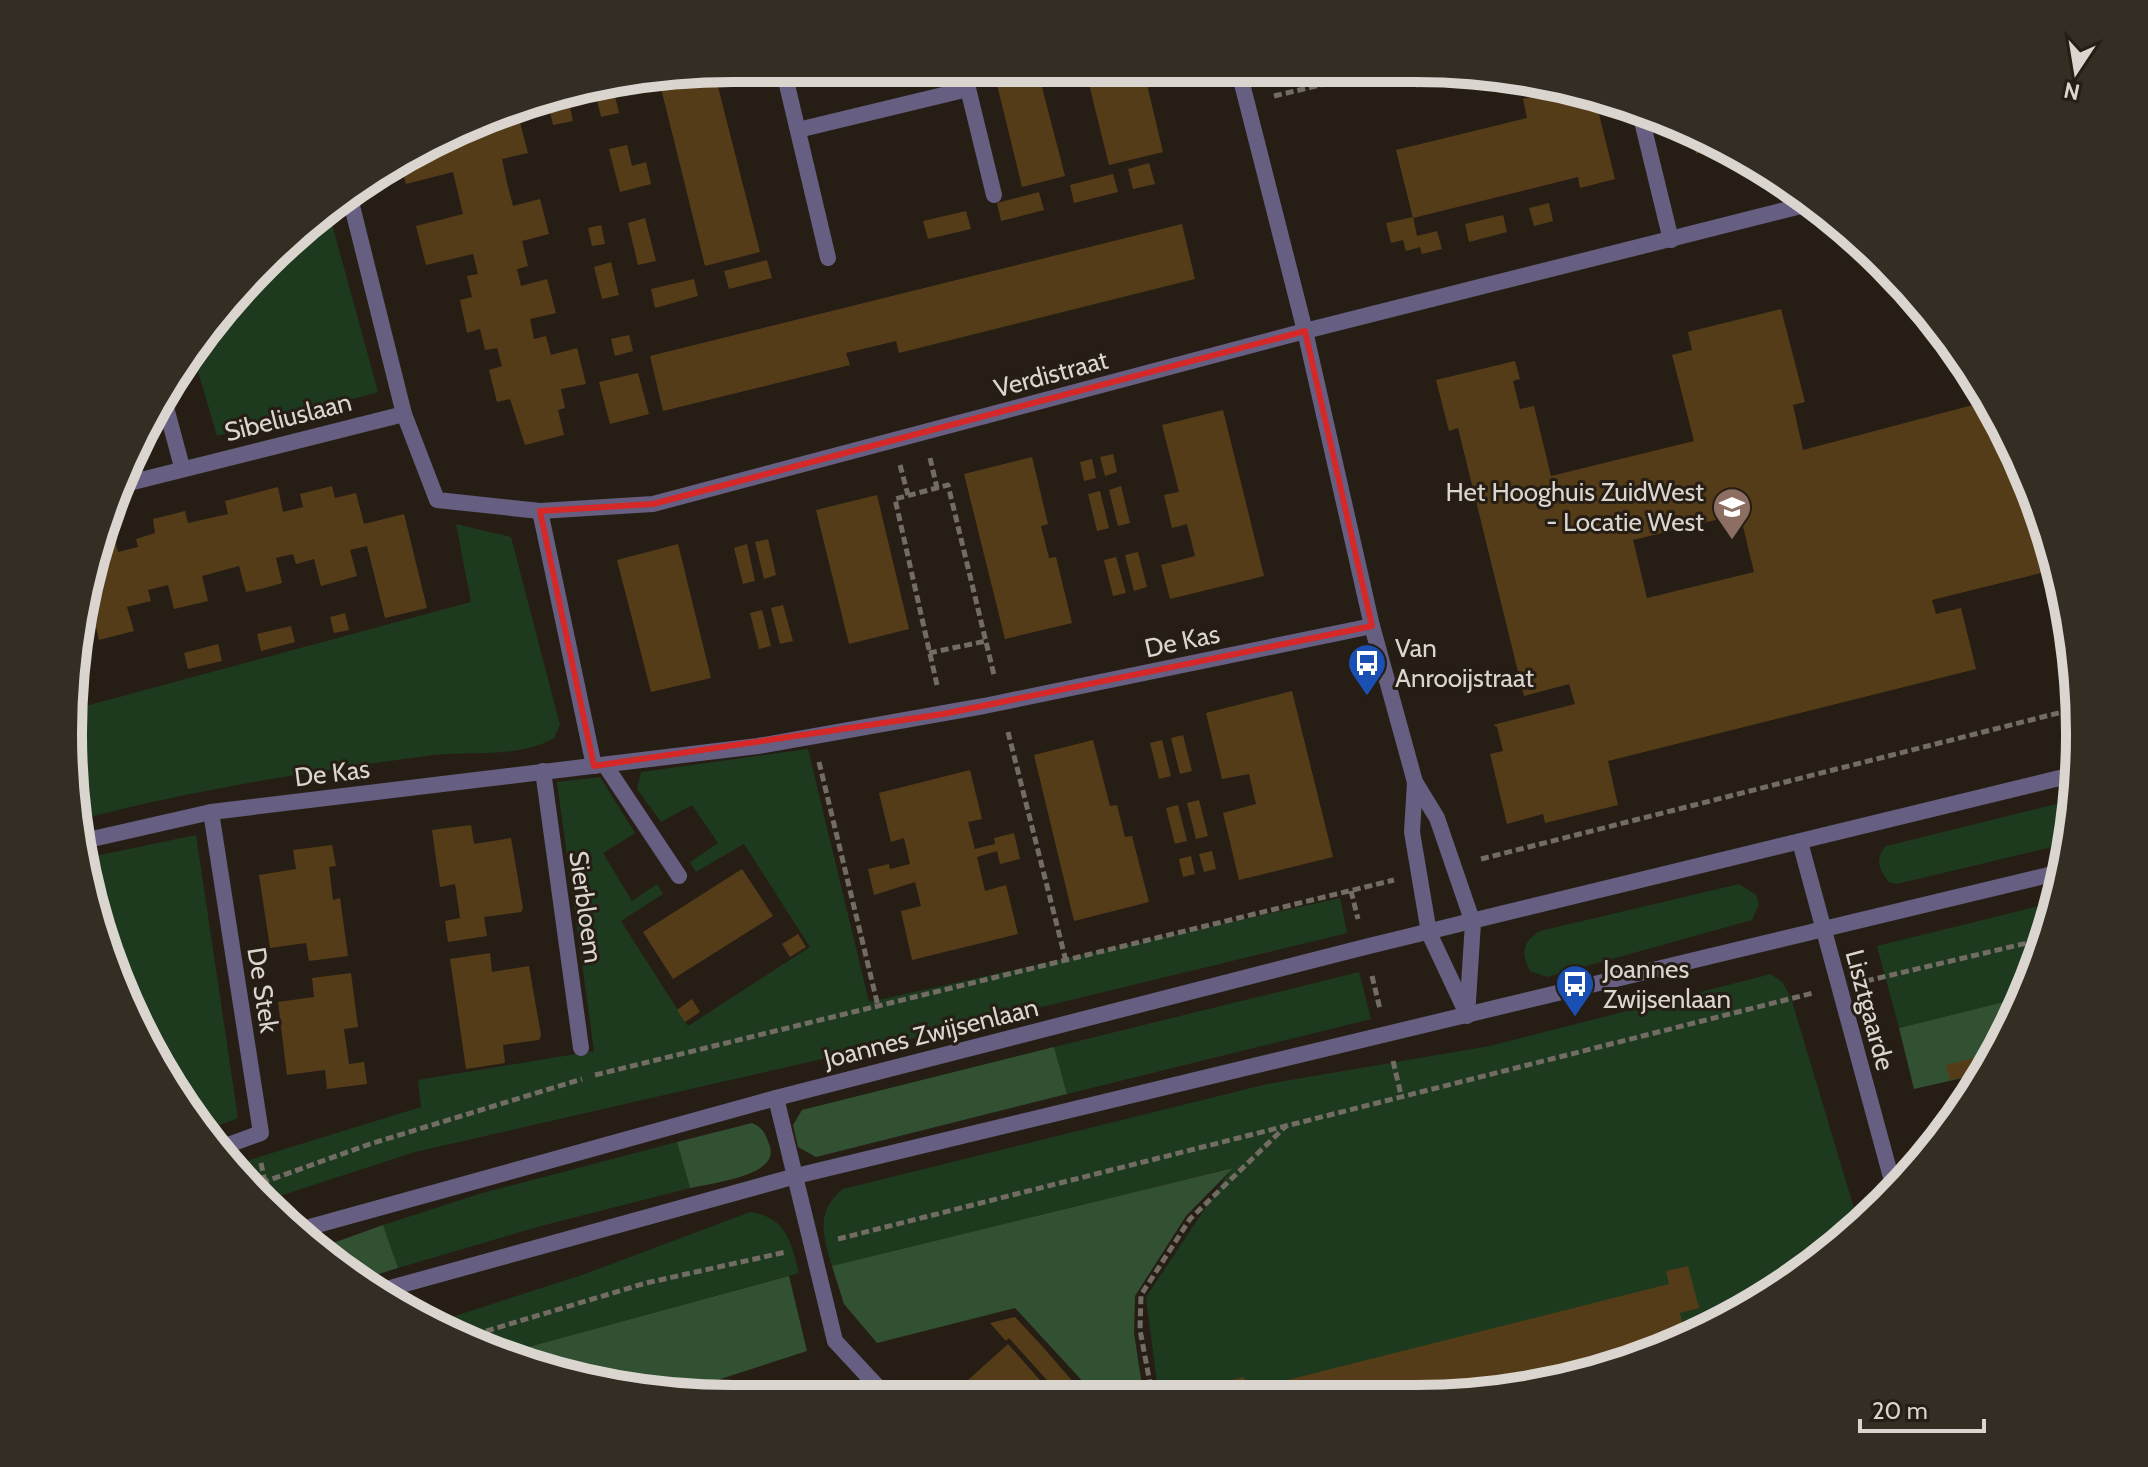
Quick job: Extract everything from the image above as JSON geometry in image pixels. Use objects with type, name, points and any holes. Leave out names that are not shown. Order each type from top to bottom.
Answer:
[{"type":"street","points":[[786,82],[828,258]]},
{"type":"street","points":[[966,82],[994,195]]},
{"type":"street","points":[[1242,82],[1305,331],[1372,626],[1415,782],[1437,818],[1473,923],[1467,1016]]},
{"type":"street","points":[[798,130],[968,89]]},
{"type":"street","points":[[1643,124],[1671,240]]},
{"type":"street","points":[[352,206],[404,414]]},
{"type":"street","name":"Verdistraat","points":[[404,414],[437,500],[540,511],[653,504],[1305,331],[1797,207]]},
{"type":"street","points":[[167,412],[182,467]]},
{"type":"street","name":"Sibeliuslaan","points":[[133,481],[404,414]]},
{"type":"street","points":[[540,511],[600,765],[679,876]]},
{"type":"street","name":"De Kas","points":[[91,839],[211,812],[813,736],[1000,703],[1372,626]]},
{"type":"street","name":"Sierbloem","points":[[543,771],[581,1048]]},
{"type":"street","name":"Joannes Zwijsenlaan","points":[[309,1227],[776,1098],[1365,947],[2065,777]]},
{"type":"street","points":[[1415,782],[1412,832],[1429,933],[1467,1016]]},
{"type":"street","name":"De Stek","points":[[211,812],[261,1133],[229,1145]]},
{"type":"street","name":"Lisztgaarde","points":[[1800,842],[1891,1177]]},
{"type":"street","points":[[392,1288],[796,1176],[2050,875]]},
{"type":"street","points":[[776,1098],[835,1341],[876,1385]]},
{"type":"path","points":[[1247,103],[1335,82]]},
{"type":"path","points":[[943,714],[895,499],[948,485],[1066,961]]},
{"type":"path","points":[[929,653],[986,641]]},
{"type":"path","points":[[1455,866],[2065,711]]},
{"type":"path","points":[[813,736],[878,1006]]},
{"type":"path","points":[[262,1183],[370,1144],[634,1063],[1417,874]]},
{"type":"path","points":[[1351,891],[1401,1095]]},
{"type":"path","points":[[480,1333],[646,1283],[813,1246],[1401,1095],[2031,942]]},
{"type":"path","points":[[1150,1385],[1140,1330],[1141,1295],[1190,1219],[1289,1123]]},
{"type":"highlighted area","points":[[1305,331],[1372,626],[943,714],[594,766],[540,511],[653,504]]},
{"type":"green space","points":[[331,222],[378,392],[217,436],[196,366],[244,304],[273,273]]},
{"type":"green space","points":[[456,524],[511,537],[560,725],[554,738],[526,749],[433,755],[255,782],[88,818],[83,776],[83,707],[471,602]]},
{"type":"green space","points":[[808,749],[869,1002],[1340,898],[1347,933],[914,1038],[415,1152],[276,1197],[243,1162],[421,1107],[418,1080],[594,1051],[557,782],[600,777],[635,833],[603,853],[632,901],[657,884],[663,894],[621,921],[688,1026],[810,947],[744,844],[696,872],[690,862],[718,843],[692,805],[661,822],[637,789],[641,772]]},
{"type":"green space","points":[[2062,803],[2055,846],[1897,884],[1889,882],[1880,868],[1880,855],[1886,846]]},
{"type":"green space","points":[[196,835],[238,1118],[215,1127],[169,1059],[149,1022],[117,943],[94,856]]},
{"type":"green space","points":[[1739,884],[1756,895],[1759,904],[1752,920],[1547,977],[1530,971],[1527,965],[1525,948],[1540,931]]},
{"type":"green space","points":[[2043,905],[2008,1001],[1899,1028],[1877,946]]},
{"type":"green space","points":[[1359,972],[1371,1019],[1067,1094],[1054,1047]]},
{"type":"green space","points":[[1771,974],[1783,983],[1791,998],[1855,1212],[1776,1275],[1703,1318],[1664,1335],[1583,1363],[1457,1384],[1157,1385],[1146,1297],[1232,1168],[832,1266],[824,1234],[825,1215],[834,1197],[843,1189],[1267,1084],[1490,1046]]},
{"type":"green space","points":[[2008,1001],[1968,1077],[1914,1089],[1899,1028]]},
{"type":"green space","points":[[1054,1047],[1067,1094],[816,1157],[798,1147],[793,1125],[802,1110]]},
{"type":"green space","points":[[752,1123],[764,1132],[770,1147],[770,1157],[764,1165],[741,1176],[690,1188],[677,1142]]},
{"type":"green space","points":[[677,1142],[690,1188],[541,1226],[398,1268],[383,1225],[479,1194]]},
{"type":"green space","points":[[1233,1168],[1186,1216],[1135,1296],[1134,1333],[1142,1385],[1086,1385],[1015,1308],[877,1343],[844,1304],[832,1266]]},
{"type":"green space","points":[[750,1212],[772,1219],[785,1232],[799,1273],[521,1349],[447,1319],[582,1275]]},
{"type":"green space","points":[[383,1225],[398,1268],[373,1276],[330,1244]]},
{"type":"green space","points":[[789,1276],[807,1351],[704,1384],[606,1372],[521,1349]]},
{"type":"building","points":[[717,82],[760,252],[705,266],[661,87]]},
{"type":"building","points":[[996,82],[1041,82],[1065,176],[1022,187]]},
{"type":"building","points":[[1088,82],[1146,82],[1163,152],[1109,165]]},
{"type":"building","points":[[1415,82],[1432,82],[1432,84],[1416,88]]},
{"type":"building","points":[[614,94],[619,113],[601,117],[596,97]]},
{"type":"building","points":[[1542,95],[1598,109],[1615,179],[1580,188],[1578,177],[1413,218],[1396,150],[1527,118],[1523,99]]},
{"type":"building","points":[[569,103],[573,121],[553,125],[549,109]]},
{"type":"building","points":[[519,119],[528,153],[502,159],[513,206],[540,199],[549,234],[522,241],[528,266],[517,269],[521,286],[547,279],[556,313],[530,319],[534,339],[546,336],[551,355],[577,348],[586,384],[561,389],[565,408],[558,410],[564,435],[525,445],[510,399],[497,402],[489,370],[502,366],[497,348],[485,350],[480,329],[467,333],[460,300],[472,297],[467,276],[478,274],[473,254],[426,265],[416,226],[463,214],[453,172],[406,184],[403,172],[408,169],[445,149]]},
{"type":"building","points":[[627,145],[632,166],[646,162],[651,184],[620,192],[609,149]]},
{"type":"building","points":[[1694,145],[1706,151],[1696,154]]},
{"type":"building","points":[[1149,163],[1155,184],[1133,189],[1128,169]]},
{"type":"building","points":[[1113,174],[1118,192],[1074,203],[1070,185]]},
{"type":"building","points":[[1039,192],[1044,210],[1001,221],[997,203]]},
{"type":"building","points":[[1549,203],[1553,221],[1534,226],[1529,208]]},
{"type":"building","points":[[966,211],[971,229],[928,239],[923,221]]},
{"type":"building","points":[[1503,215],[1507,232],[1469,242],[1465,224]]},
{"type":"building","points":[[1413,217],[1417,236],[1437,231],[1442,249],[1422,254],[1420,247],[1406,251],[1403,240],[1391,243],[1386,223]]},
{"type":"building","points":[[645,218],[656,261],[638,265],[628,223]]},
{"type":"building","points":[[1182,224],[1195,279],[899,353],[896,341],[846,353],[850,365],[663,411],[650,356]]},
{"type":"building","points":[[601,225],[605,244],[592,246],[588,228]]},
{"type":"building","points":[[767,260],[772,278],[729,289],[724,271]]},
{"type":"building","points":[[611,262],[619,295],[602,299],[594,267]]},
{"type":"building","points":[[694,279],[698,296],[655,308],[651,289]]},
{"type":"building","name":"Het Hooghuis ZuidWest - Locatie West","points":[[1781,309],[1805,402],[1793,405],[1803,450],[1976,404],[2016,484],[2046,572],[1932,600],[1936,614],[1961,608],[1976,669],[1608,761],[1618,805],[1545,823],[1543,814],[1507,824],[1490,754],[1503,751],[1497,727],[1493,725],[1575,704],[1569,684],[1524,696],[1458,428],[1449,431],[1436,380],[1515,361],[1520,379],[1513,381],[1520,409],[1534,406],[1551,476],[1694,441],[1672,355],[1692,350],[1688,332]],"holes":[[[1740,514],[1754,572],[1647,598],[1633,540]]]},
{"type":"building","points":[[629,335],[633,351],[615,356],[611,339]]},
{"type":"building","points":[[638,373],[649,414],[610,424],[599,382]]},
{"type":"building","points":[[1223,410],[1264,576],[1170,599],[1161,565],[1195,556],[1187,524],[1172,528],[1164,495],[1179,492],[1162,425]]},
{"type":"building","points":[[1113,454],[1117,472],[1105,476],[1100,457]]},
{"type":"building","points":[[1032,457],[1048,524],[1041,526],[1049,558],[1056,557],[1072,623],[1005,639],[964,474]]},
{"type":"building","points":[[1092,459],[1096,478],[1084,481],[1080,462]]},
{"type":"building","points":[[332,486],[335,498],[356,493],[364,524],[404,514],[427,608],[385,618],[367,546],[350,550],[357,576],[321,586],[314,559],[296,564],[293,554],[276,558],[282,583],[265,588],[246,592],[239,566],[202,576],[208,601],[174,609],[168,585],[148,590],[151,601],[127,607],[134,631],[99,640],[93,616],[113,535],[118,552],[138,547],[136,539],[155,533],[153,519],[185,511],[188,523],[228,514],[225,501],[278,487],[283,512],[303,507],[300,494]]},
{"type":"building","points":[[1121,486],[1130,523],[1118,526],[1109,490]]},
{"type":"building","points":[[1100,491],[1109,528],[1097,531],[1088,494]]},
{"type":"building","points":[[877,495],[909,629],[849,644],[816,510]]},
{"type":"building","points":[[768,539],[776,575],[764,579],[755,542]]},
{"type":"building","points":[[678,544],[711,678],[651,692],[617,560]]},
{"type":"building","points":[[747,544],[755,581],[743,584],[734,548]]},
{"type":"building","points":[[1138,552],[1147,587],[1134,591],[1125,555]]},
{"type":"building","points":[[1116,557],[1126,593],[1113,596],[1104,560]]},
{"type":"building","points":[[783,605],[793,641],[780,644],[771,608]]},
{"type":"building","points":[[762,610],[771,646],[759,649],[750,613]]},
{"type":"building","points":[[345,613],[349,630],[334,633],[330,617]]},
{"type":"building","points":[[291,626],[295,642],[261,651],[257,634]]},
{"type":"building","points":[[218,644],[222,661],[188,669],[184,653]]},
{"type":"building","points":[[1292,691],[1333,857],[1239,880],[1223,813],[1256,804],[1249,774],[1222,779],[1206,713]]},
{"type":"building","points":[[1183,735],[1192,771],[1180,774],[1171,738]]},
{"type":"building","points":[[1093,740],[1110,806],[1117,805],[1125,837],[1132,836],[1149,902],[1074,921],[1034,755]]},
{"type":"building","points":[[1162,740],[1171,776],[1159,779],[1150,743]]},
{"type":"building","points":[[970,770],[982,819],[968,822],[975,849],[995,844],[994,838],[1014,833],[1020,859],[1000,864],[997,851],[977,857],[985,891],[1006,885],[1018,934],[912,960],[901,911],[921,906],[915,882],[874,895],[868,869],[889,864],[890,869],[910,864],[904,838],[891,842],[879,793]]},
{"type":"building","points":[[1199,800],[1208,836],[1196,839],[1187,803]]},
{"type":"building","points":[[1178,805],[1187,841],[1175,844],[1166,808]]},
{"type":"building","points":[[471,825],[474,844],[511,838],[523,908],[521,912],[484,917],[487,936],[448,942],[445,921],[460,918],[455,884],[440,887],[432,830]]},
{"type":"building","points":[[332,845],[336,866],[329,867],[333,900],[340,898],[348,956],[309,961],[306,943],[270,948],[259,875],[296,869],[293,850]]},
{"type":"building","points":[[1212,851],[1216,869],[1204,872],[1199,854]]},
{"type":"building","points":[[1191,856],[1195,874],[1183,877],[1179,859]]},
{"type":"building","points":[[742,869],[773,916],[673,979],[643,932]]},
{"type":"building","points":[[798,934],[806,947],[790,957],[782,944]]},
{"type":"building","points":[[490,953],[492,972],[529,966],[541,1035],[539,1040],[503,1045],[505,1063],[466,1069],[450,959]]},
{"type":"building","points":[[351,973],[358,1027],[344,1029],[349,1064],[364,1062],[367,1084],[327,1089],[325,1070],[287,1075],[278,1002],[314,997],[312,978]]},
{"type":"building","points":[[692,999],[700,1012],[685,1022],[677,1010]]},
{"type":"building","points":[[1977,1057],[1978,1061],[1968,1076],[1950,1080],[1946,1065]]},
{"type":"building","points":[[1688,1266],[1699,1308],[1680,1313],[1683,1327],[1583,1363],[1457,1384],[1267,1385],[1669,1284],[1666,1271]]},
{"type":"building","points":[[1015,1317],[1076,1385],[1051,1385],[1009,1338],[1006,1341],[990,1323]]},
{"type":"building","points":[[1008,1344],[1044,1385],[963,1385]]},
{"type":"building","points":[[1244,1377],[1246,1385],[1223,1385],[1222,1382]]},
{"type":"place","name":"Het Hooghuis ZuidWest - Locatie West","points":[[1732,541]]},
{"type":"place","name":"Van Anrooijstraat","points":[[1367,697]]},
{"type":"place","name":"Joannes Zwijsenlaan","points":[[1575,1018]]}]
